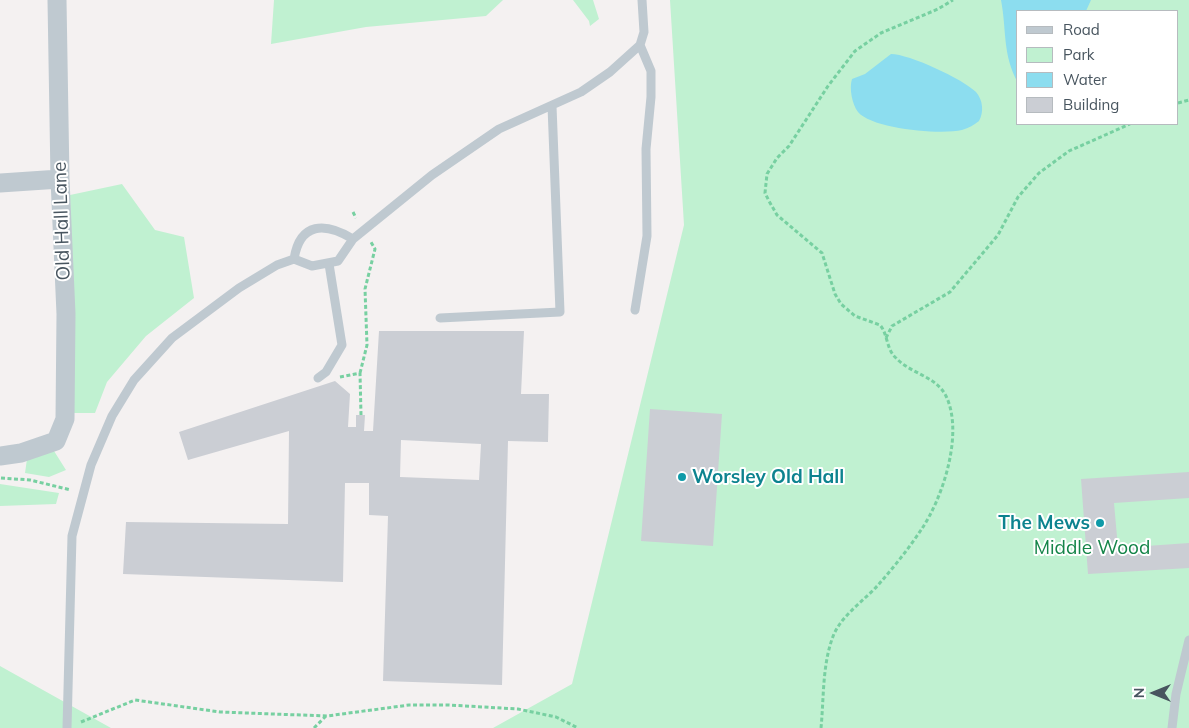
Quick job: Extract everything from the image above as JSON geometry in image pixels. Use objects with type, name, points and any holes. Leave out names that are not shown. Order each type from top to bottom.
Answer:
[{"type":"street","name":"Old Hall Lane","points":[[0,456],[21,453],[56,441],[65,419],[66,314],[60,180],[57,0]]},
{"type":"street","points":[[0,183],[60,180]]},
{"type":"lane","points":[[68,728],[72,545],[82,495],[91,466],[112,416],[134,380],[172,338],[239,288],[277,265],[294,259],[308,266],[338,261],[344,256],[352,239],[432,174],[499,129],[581,92],[610,72],[640,45],[644,32],[642,0]]},
{"type":"lane","points":[[635,310],[647,236],[646,149],[651,97],[651,71],[640,45]]},
{"type":"lane","points":[[440,318],[560,312],[552,106]]},
{"type":"lane","points":[[294,259],[296,246],[301,236],[308,231],[318,228],[337,230],[352,239]]},
{"type":"lane","points":[[318,378],[326,372],[342,345],[329,264]]},
{"type":"lane","points":[[1172,728],[1176,694],[1189,640]]},
{"type":"path","points":[[821,728],[826,665],[834,635],[840,623],[879,584],[922,529],[942,486],[952,449],[952,410],[943,390],[932,380],[898,361],[891,354],[880,325],[855,316],[841,304],[835,294],[822,253],[777,215],[765,193],[766,182],[773,164],[789,146],[828,86],[856,51],[881,33],[938,9],[953,0]]},
{"type":"path","points":[[886,338],[892,326],[950,292],[998,235],[1018,197],[1040,173],[1069,151],[1128,125]]},
{"type":"path","points":[[352,212],[375,249],[365,289],[367,345],[360,373],[361,415]]},
{"type":"path","points":[[326,372],[338,377],[360,373]]},
{"type":"path","points":[[0,478],[30,480],[66,488],[82,495]]},
{"type":"path","points":[[68,728],[135,700],[220,712],[327,716],[409,706],[448,705],[518,709],[556,717],[578,728]]},
{"type":"path","points":[[314,728],[327,716]]},
{"type":"green space","points":[[274,0],[503,0],[486,16],[366,27],[271,44]]},
{"type":"green space","points":[[573,0],[593,0],[599,19],[590,26],[589,21]]},
{"type":"green space","name":"Middle Wood","points":[[670,0],[1189,0],[1189,728],[493,728],[572,684],[684,225]]},
{"type":"green space","points":[[122,184],[155,230],[184,237],[194,298],[146,336],[107,382],[95,413],[74,413],[70,195]]},
{"type":"green space","points":[[54,451],[66,470],[49,477],[25,473],[27,459]]},
{"type":"green space","points":[[0,484],[59,493],[56,504],[0,506]]},
{"type":"green space","points":[[0,666],[111,728],[0,728]]},
{"type":"water","points":[[1001,0],[1091,0],[1086,10],[1016,10],[1016,79],[1007,52]]},
{"type":"water","points":[[891,54],[910,58],[948,74],[976,92],[982,106],[982,114],[979,121],[962,130],[924,131],[877,123],[858,112],[854,105],[851,91],[852,79],[865,74]]},
{"type":"building","points":[[379,331],[524,331],[521,394],[549,394],[548,442],[508,441],[502,685],[383,681],[388,516],[369,515],[369,483],[345,483],[343,582],[123,574],[126,522],[288,524],[289,431],[188,460],[179,432],[335,381],[350,394],[348,427],[356,427],[356,415],[365,415],[364,431],[373,431]],"holes":[[[401,440],[481,444],[479,480],[400,477]]]},
{"type":"building","name":"Worsley Old Hall","points":[[650,409],[722,414],[713,546],[641,541]]},
{"type":"building","name":"The Mews","points":[[1189,472],[1189,498],[1114,503],[1118,548],[1189,543],[1189,568],[1088,574],[1081,479]]},
{"type":"place","name":"Worsley Old Hall","points":[[682,477]]},
{"type":"place","name":"The Mews","points":[[1100,523]]}]
